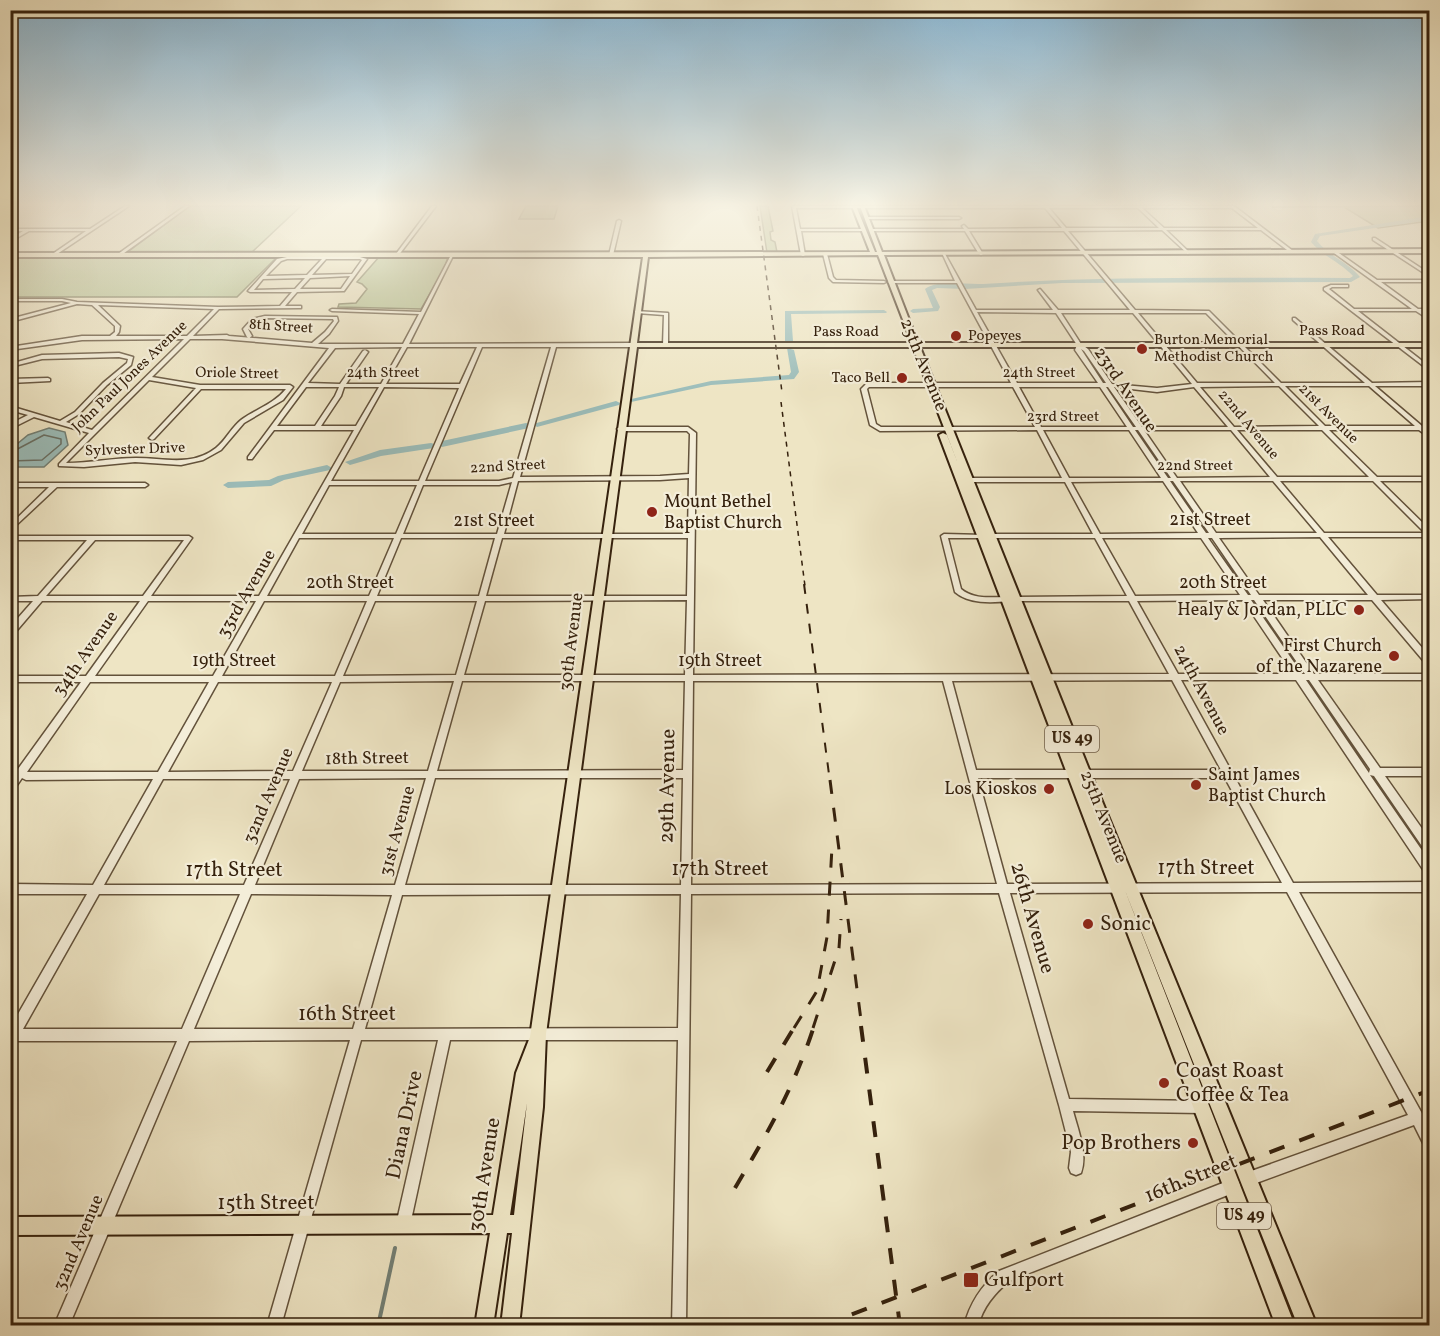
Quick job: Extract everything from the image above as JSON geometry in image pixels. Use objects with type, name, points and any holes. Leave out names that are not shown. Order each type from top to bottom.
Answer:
[{"type":"main road","name":"30th Avenue","points":[[510,1326],[535,1107],[538,1034],[605,536],[644,268]]},
{"type":"main road","name":"25th Avenue","points":[[882,268],[1240,1183],[1286,1326]]},
{"type":"main road","name":"Pass Road","points":[[633,345],[1430,345]]},
{"type":"main road","name":"25th Avenue","points":[[1124,888],[1202,1107],[1308,1326]]},
{"type":"main road","name":"30th Avenue","points":[[484,1326],[524,1073],[538,1034]]},
{"type":"main road","name":"15th Street","points":[[10,1226],[522,1224]]},
{"type":"street","points":[[271,268],[250,291],[342,290],[358,268]]},
{"type":"street","points":[[10,300],[62,300],[94,304],[218,309],[275,309],[282,306],[316,268]]},
{"type":"street","name":"33rd Avenue","points":[[11,1036],[405,346],[446,268]]},
{"type":"street","points":[[829,268],[831,278],[836,281],[960,283]]},
{"type":"street","name":"24th Avenue","points":[[951,268],[1430,1142]]},
{"type":"street","name":"22nd Avenue","points":[[1098,268],[1430,663]]},
{"type":"street","points":[[1358,268],[1430,319]]},
{"type":"street","points":[[261,278],[353,275]]},
{"type":"street","points":[[1377,281],[1430,281]]},
{"type":"street","points":[[1346,286],[1331,286],[1326,289],[1430,370]]},
{"type":"street","points":[[1040,290],[1079,345]]},
{"type":"street","points":[[10,321],[77,303]]},
{"type":"street","points":[[94,304],[116,324],[117,332]]},
{"type":"street","points":[[282,306],[299,307]]},
{"type":"street","name":"John Paul Jones Avenue","points":[[61,465],[218,309]]},
{"type":"street","points":[[333,310],[421,313]]},
{"type":"street","points":[[974,311],[1133,310]]},
{"type":"street","name":"21st Avenue","points":[[1133,310],[1209,312],[1430,534]]},
{"type":"street","points":[[1352,310],[1430,310]]},
{"type":"street","points":[[638,312],[666,314],[666,345]]},
{"type":"street","points":[[249,336],[245,329],[260,318],[332,317],[336,321],[315,343]]},
{"type":"street","points":[[1294,319],[1430,436]]},
{"type":"street","points":[[117,332],[131,338]]},
{"type":"street","points":[[111,338],[117,332]]},
{"type":"street","name":"8th Street","points":[[13,349],[68,339],[249,336],[334,345]]},
{"type":"street","name":"8th Street","points":[[222,337],[282,340]]},
{"type":"street","points":[[250,458],[334,345]]},
{"type":"street","name":"Pass Road","points":[[334,345],[633,345]]},
{"type":"street","name":"32nd Avenue","points":[[61,1326],[480,345]]},
{"type":"street","name":"31st Avenue","points":[[274,1326],[554,345]]},
{"type":"street","name":"23rd Avenue","points":[[1079,345],[1086,350],[1140,429],[1203,535],[1430,871]]},
{"type":"street","name":"23rd Avenue","points":[[1079,345],[1078,350],[1131,429],[1213,535],[1430,849]]},
{"type":"street","points":[[317,428],[338,396],[341,385],[365,352]]},
{"type":"street","points":[[10,366],[42,357],[119,355],[130,358],[129,364],[105,384],[77,413],[61,423]]},
{"type":"street","name":"Oriole Street","points":[[147,378],[200,387],[290,387]]},
{"type":"street","points":[[10,381],[48,380]]},
{"type":"street","name":"24th Street","points":[[876,428],[873,425],[865,387],[1110,385],[1157,390],[1196,385],[1430,384]]},
{"type":"street","name":"24th Street","points":[[304,385],[463,386]]},
{"type":"street","points":[[152,438],[200,387]]},
{"type":"street","name":"Sylvester Drive","points":[[61,465],[135,460],[181,463],[201,459],[219,449],[242,422],[281,399],[290,387]]},
{"type":"street","points":[[10,408],[92,432]]},
{"type":"street","points":[[10,427],[33,415]]},
{"type":"street","points":[[273,428],[357,428]]},
{"type":"street","name":"23rd Street","points":[[876,428],[1430,428]]},
{"type":"street","name":"29th Avenue","points":[[620,429],[688,429],[693,433],[679,1326]]},
{"type":"street","name":"22nd Street","points":[[326,483],[499,483],[516,479],[692,476]]},
{"type":"street","name":"22nd Street","points":[[965,480],[1430,479]]},
{"type":"street","points":[[10,485],[145,485]]},
{"type":"street","points":[[10,529],[55,485]]},
{"type":"street","name":"21st Street","points":[[297,536],[397,536],[449,533],[499,536],[691,536]]},
{"type":"street","name":"21st Street","points":[[958,590],[944,536],[1430,534]]},
{"type":"street","points":[[10,538],[93,538]]},
{"type":"street","points":[[10,633],[93,538]]},
{"type":"street","name":"34th Avenue","points":[[10,789],[189,538],[93,538]]},
{"type":"street","name":"20th Street","points":[[958,590],[965,597],[1011,599],[1430,597]]},
{"type":"street","name":"20th Street","points":[[10,599],[690,598]]},
{"type":"street","name":"19th Street","points":[[10,679],[1430,677]]},
{"type":"street","name":"26th Avenue","points":[[947,679],[1003,888],[1065,1105],[1077,1152],[1076,1168]]},
{"type":"street","points":[[1363,772],[1430,772]]},
{"type":"street","name":"18th Street","points":[[10,773],[22,773],[26,776],[160,778],[688,774]]},
{"type":"street","points":[[972,774],[1228,774]]},
{"type":"street","name":"17th Street","points":[[10,889],[1430,887]]},
{"type":"street","name":"Diana Drive","points":[[403,1225],[445,1034]]},
{"type":"street","name":"16th Street","points":[[11,1036],[684,1034]]},
{"type":"street","points":[[1065,1105],[1202,1107]]},
{"type":"street","name":"16th Street","points":[[971,1326],[975,1310],[986,1291],[1004,1276],[1240,1183],[1416,1118]]},
{"type":"green space","points":[[11,268],[266,268],[237,297],[11,297]]},
{"type":"green space","points":[[369,268],[444,268],[421,309],[338,307],[339,304],[356,303],[367,289],[357,282]]},
{"type":"water","points":[[49,428],[65,432],[68,445],[44,467],[11,467],[11,449],[28,435]]},
{"type":"waterway","points":[[913,311],[936,310],[937,307],[928,289],[936,286],[965,287],[1062,281],[1351,280],[1357,277],[1349,268]]},
{"type":"waterway","points":[[789,341],[787,312],[884,312]]},
{"type":"waterway","points":[[631,400],[711,383],[791,377],[795,372],[790,350]]},
{"type":"waterway","points":[[537,424],[616,403]]},
{"type":"waterway","points":[[442,444],[526,426]]},
{"type":"waterway","points":[[350,462],[380,453],[431,446]]},
{"type":"waterway","points":[[228,485],[271,483],[281,478],[327,468]]},
{"type":"waterway","points":[[378,1326],[395,1248]]},
{"type":"railway","points":[[765,268],[782,392]]},
{"type":"railway","points":[[781,402],[805,586]]},
{"type":"railway","points":[[804,584],[830,782]]},
{"type":"railway","points":[[830,780],[862,1028]]},
{"type":"railway","points":[[794,1028],[817,991],[827,937],[832,847]]},
{"type":"railway","points":[[813,1028],[839,948],[841,919]]},
{"type":"railway","points":[[767,1072],[795,1026]]},
{"type":"railway","points":[[735,1188],[789,1090],[814,1026]]},
{"type":"railway","points":[[861,1026],[896,1297]]},
{"type":"railway","points":[[896,1297],[1430,1090]]},
{"type":"railway","points":[[822,1326],[896,1297]]},
{"type":"railway","points":[[896,1297],[900,1326]]},
{"type":"place","name":"Popeyes","points":[[956,336]]},
{"type":"place","name":"Burton Memorial Methodist Church","points":[[1142,349]]},
{"type":"place","name":"Taco Bell","points":[[902,378]]},
{"type":"place","name":"Mount Bethel Baptist Church","points":[[652,512]]},
{"type":"place","name":"Healy & Jordan, PLLC","points":[[1359,610]]},
{"type":"place","name":"First Church of the Nazarene","points":[[1394,656]]},
{"type":"place","name":"Saint James Baptist Church","points":[[1196,785]]},
{"type":"place","name":"Los Kioskos","points":[[1049,789]]},
{"type":"place","name":"Sonic","points":[[1088,924]]},
{"type":"place","name":"Coast Roast Coffee & Tea","points":[[1164,1083]]},
{"type":"place","name":"Pop Brothers","points":[[1193,1143]]},
{"type":"place","name":"Gulfport","points":[[971,1280]]}]
